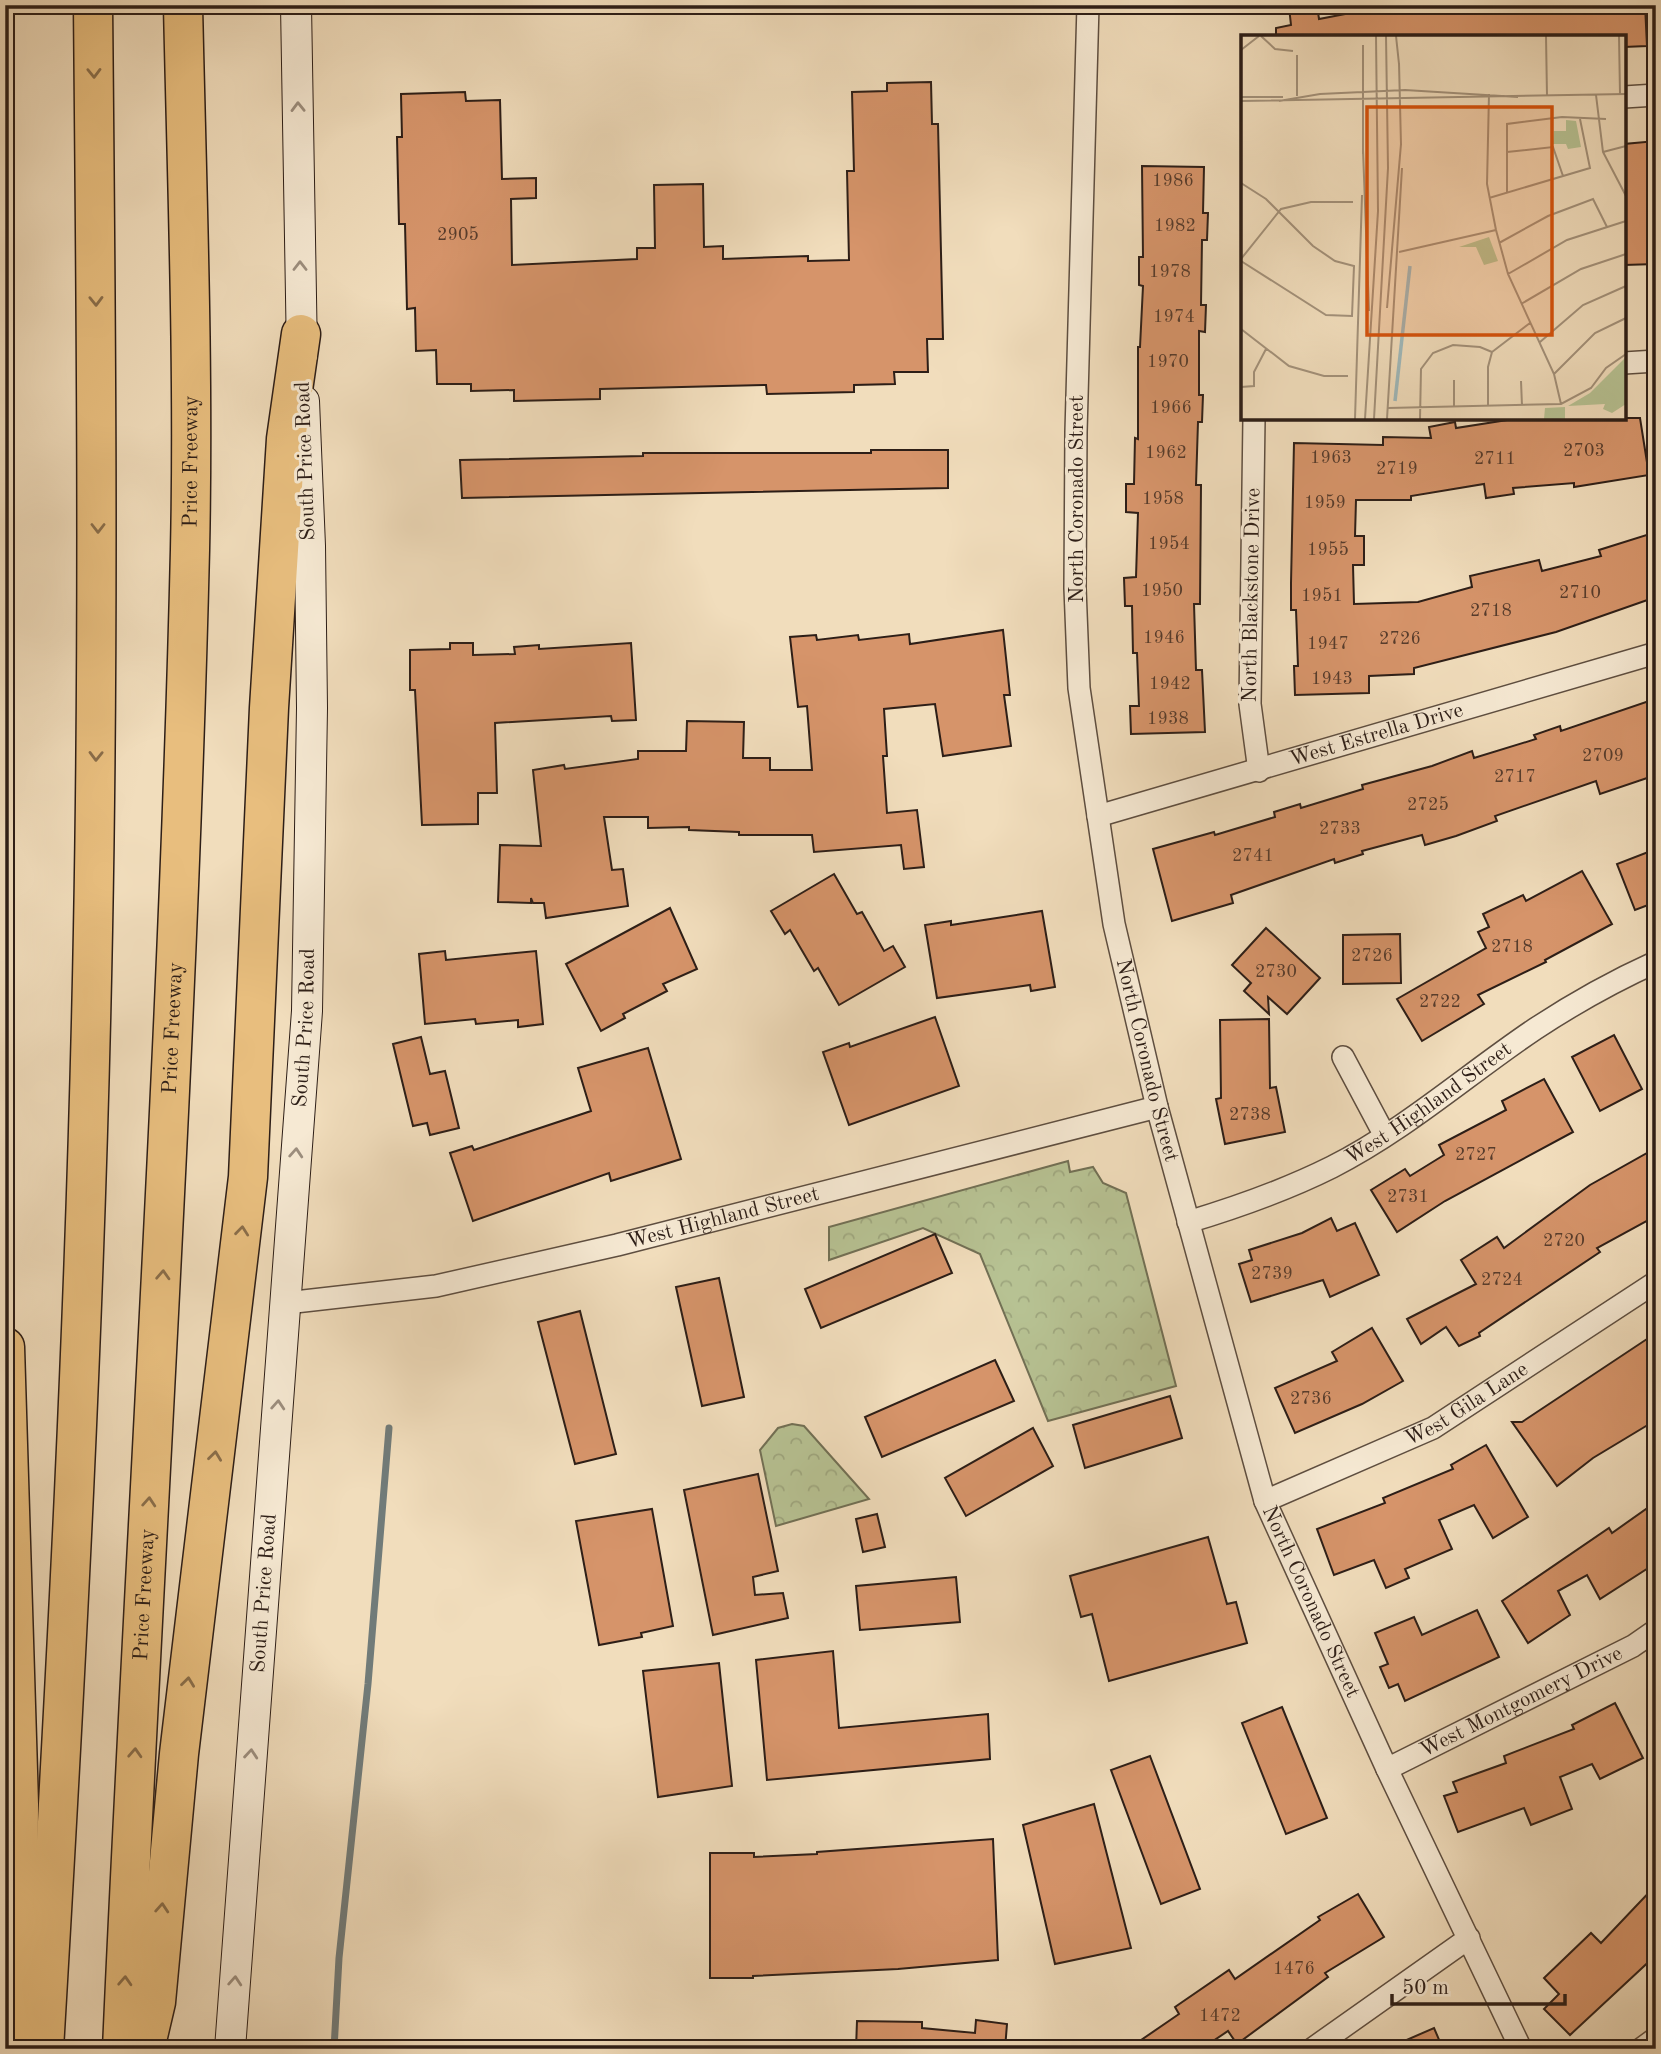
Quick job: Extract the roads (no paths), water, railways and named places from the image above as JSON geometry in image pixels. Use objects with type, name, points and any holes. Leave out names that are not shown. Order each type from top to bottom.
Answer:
[{"type":"highway","points":[[44,2049],[73,1541],[93,933],[98,542],[93,5]]},
{"type":"highway","name":"Price Freeway","points":[[122,2049],[168,1162],[189,560],[190,329],[183,5]]},
{"type":"highway","points":[[145,2049],[156,2002],[179,1754],[248,1177],[269,708],[286,439],[301,334]]},
{"type":"highway","points":[[5,1347],[20,1816],[18,1986],[24,2049]]},
{"type":"main road","name":"South Price Road","points":[[230,2049],[286,1303],[309,936],[310,546],[301,334],[296,5]]},
{"type":"street","name":"North Coronado Street","points":[[1088,5],[1076,432],[1075,588],[1079,688],[1114,924],[1157,1107],[1265,1501],[1387,1769],[1521,2049]]},
{"type":"street","points":[[1626,97],[1656,95]]},
{"type":"street","points":[[1626,363],[1656,360]]},
{"type":"street","name":"North Blackstone Drive","points":[[1254,420],[1250,704],[1259,771]]},
{"type":"street","name":"West Estrella Drive","points":[[1098,816],[1656,653]]},
{"type":"street","name":"West Highland Street","points":[[1188,1222],[1268,1196],[1334,1166],[1536,1028],[1625,976],[1656,962]]},
{"type":"street","points":[[1343,1057],[1384,1134]]},
{"type":"street","name":"West Highland Street","points":[[286,1303],[436,1286],[604,1248],[1157,1107]]},
{"type":"street","name":"West Gila Lane","points":[[1265,1501],[1433,1428],[1656,1282]]},
{"type":"street","name":"West Montgomery Drive","points":[[1387,1769],[1633,1646],[1656,1630]]},
{"type":"street","points":[[1312,2049],[1469,1938]]},
{"type":"street","points":[[1640,2049],[1656,2038]]},
{"type":"waterway","points":[[334,2049],[339,1958],[368,1684],[389,1428]]}]
